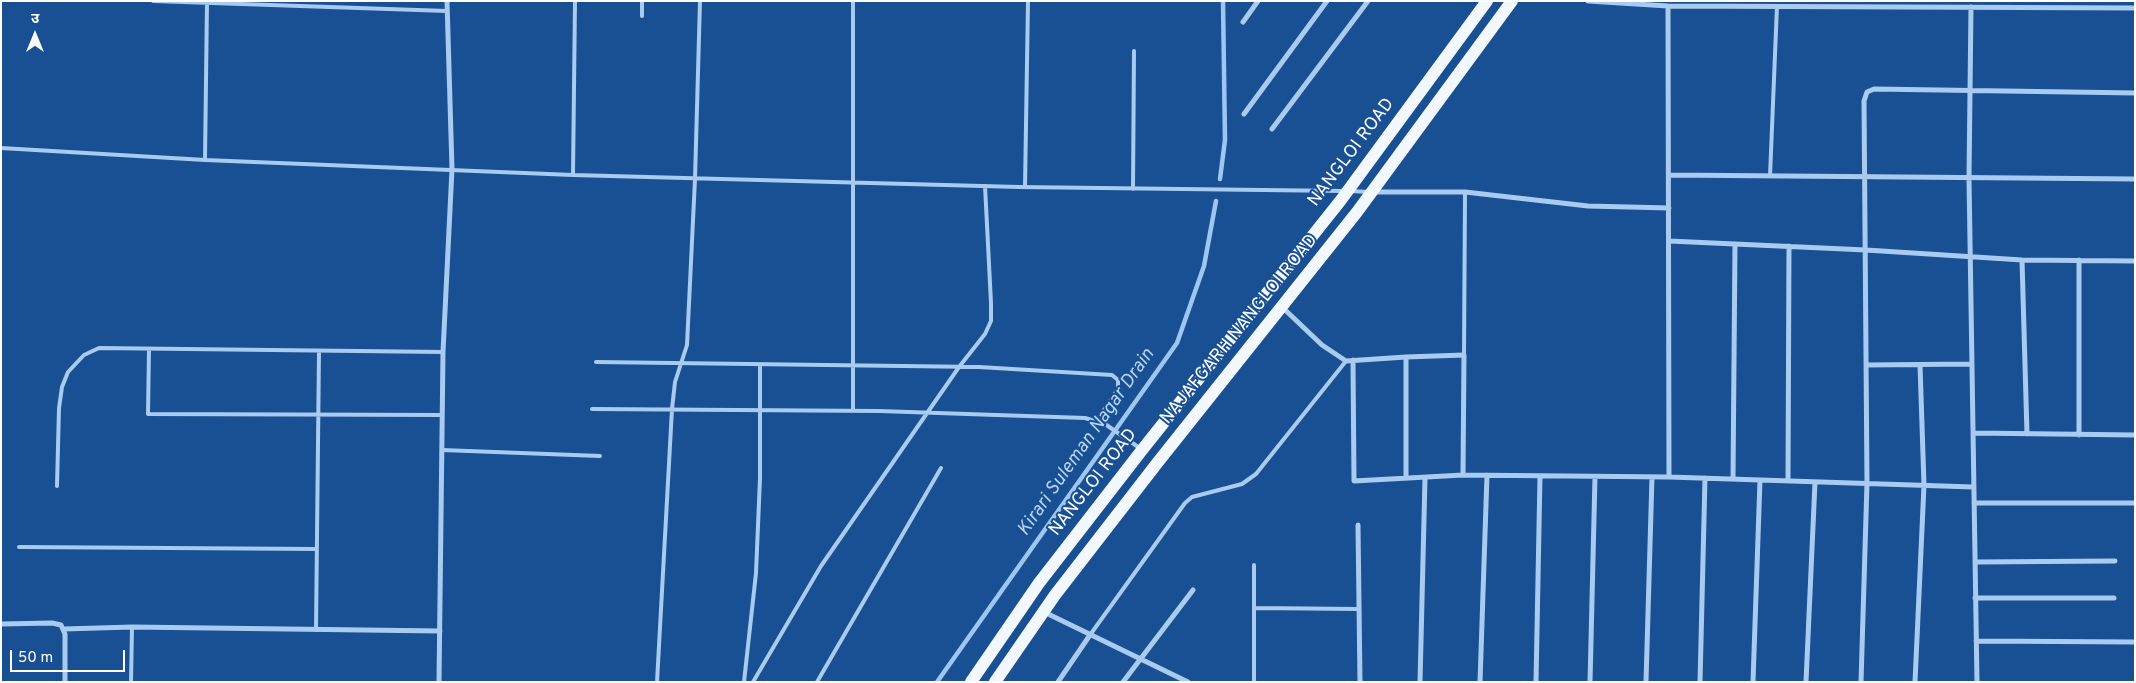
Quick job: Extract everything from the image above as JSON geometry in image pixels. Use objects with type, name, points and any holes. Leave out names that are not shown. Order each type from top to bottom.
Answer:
[{"type":"main road","name":"NANGLOI ROAD","points":[[971,682],[1039,583],[1347,191],[1487,1]]},
{"type":"main road","name":"NAJAFGARH NANGLOI ROAD","points":[[995,682],[1043,612],[1158,462],[1371,192],[1512,1]]},
{"type":"street","points":[[439,682],[443,352],[452,169],[448,1]]},
{"type":"street","points":[[1243,22],[1258,1]]},
{"type":"street","points":[[1244,114],[1327,1]]},
{"type":"street","points":[[1272,129],[1368,1]]},
{"type":"street","points":[[1588,1],[1668,6],[1901,4],[1971,7],[2052,4],[2135,8]]},
{"type":"street","points":[[1668,6],[1669,477]]},
{"type":"street","points":[[1971,7],[1969,178],[1977,682]]},
{"type":"street","points":[[1861,682],[1867,483],[1864,101],[1867,92],[1874,90],[2135,93]]},
{"type":"street","points":[[1669,175],[2135,179]]},
{"type":"street","points":[[1371,192],[1465,192],[1588,206],[1669,208]]},
{"type":"street","points":[[1669,241],[1866,250],[2022,260],[2135,261]]},
{"type":"street","points":[[1733,479],[1735,244]]},
{"type":"street","points":[[1788,481],[1789,246]]},
{"type":"street","points":[[2022,260],[2027,434]]},
{"type":"street","points":[[2079,260],[2079,435]]},
{"type":"street","points":[[1281,306],[1322,345],[1346,361],[1406,356],[1464,355],[1463,475]]},
{"type":"street","points":[[1406,356],[1406,477]]},
{"type":"street","points":[[1353,360],[1354,481],[1463,475],[1669,477],[1973,487]]},
{"type":"street","points":[[1866,365],[1972,364]]},
{"type":"street","points":[[1915,682],[1924,485],[1920,365]]},
{"type":"street","points":[[1972,433],[2135,435]]},
{"type":"street","points":[[1480,682],[1487,476]]},
{"type":"street","points":[[1536,682],[1540,476]]},
{"type":"street","points":[[1590,682],[1594,477]]},
{"type":"street","points":[[1646,682],[1652,477]]},
{"type":"street","points":[[1420,682],[1425,478]]},
{"type":"street","points":[[1700,682],[1705,478]]},
{"type":"street","points":[[1753,682],[1760,480]]},
{"type":"street","points":[[1806,682],[1815,482]]},
{"type":"street","points":[[1974,503],[2135,503]]},
{"type":"street","points":[[1358,525],[1360,682]]},
{"type":"street","points":[[1975,562],[2116,561]]},
{"type":"street","points":[[1123,682],[1193,590]]},
{"type":"street","points":[[1975,598],[2114,598]]},
{"type":"street","points":[[1043,612],[1187,682]]},
{"type":"street","points":[[1,624],[52,623],[64,629],[132,627],[440,631]]},
{"type":"street","points":[[64,629],[65,682]]},
{"type":"street","points":[[1058,682],[1090,635]]},
{"type":"street","points":[[1976,641],[2135,642]]},
{"type":"lane","points":[[153,1],[447,11]]},
{"type":"lane","points":[[573,175],[575,1]]},
{"type":"lane","points":[[642,1],[642,16]]},
{"type":"lane","points":[[657,682],[672,409],[675,382],[687,345],[695,179],[700,1]]},
{"type":"lane","points":[[853,1],[853,411]]},
{"type":"lane","points":[[1025,187],[1028,1]]},
{"type":"lane","points":[[205,160],[207,2]]},
{"type":"lane","points":[[1770,176],[1777,6]]},
{"type":"lane","points":[[1133,189],[1134,51]]},
{"type":"lane","points":[[1,148],[205,160],[695,179],[1025,187],[1371,192]]},
{"type":"lane","points":[[753,682],[821,566],[985,334],[991,321],[985,186]]},
{"type":"lane","points":[[1464,355],[1465,192]]},
{"type":"lane","points":[[57,486],[59,408],[62,387],[68,372],[84,356],[99,348],[443,352]]},
{"type":"lane","points":[[149,349],[148,414],[442,415]]},
{"type":"lane","points":[[316,630],[319,351]]},
{"type":"lane","points":[[1090,635],[1184,503],[1192,497],[1242,484],[1256,474],[1346,361]]},
{"type":"lane","points":[[596,362],[960,367],[1112,375],[1118,380],[1118,389],[1098,420]]},
{"type":"lane","points":[[744,682],[756,573],[761,410],[760,364]]},
{"type":"lane","points":[[592,409],[930,412],[1098,420],[1142,450]]},
{"type":"lane","points":[[442,450],[600,456]]},
{"type":"lane","points":[[817,682],[941,468]]},
{"type":"lane","points":[[19,547],[317,549]]},
{"type":"lane","points":[[1254,566],[1254,682]]},
{"type":"lane","points":[[1254,608],[1358,609]]},
{"type":"lane","points":[[131,682],[132,627]]},
{"type":"waterway","name":"Kirari Suleman Nagar Drain","points":[[1220,179],[1225,140],[1223,1]]},
{"type":"waterway","name":"Kirari Suleman Nagar Drain","points":[[937,682],[1177,343],[1204,266],[1216,201]]}]
